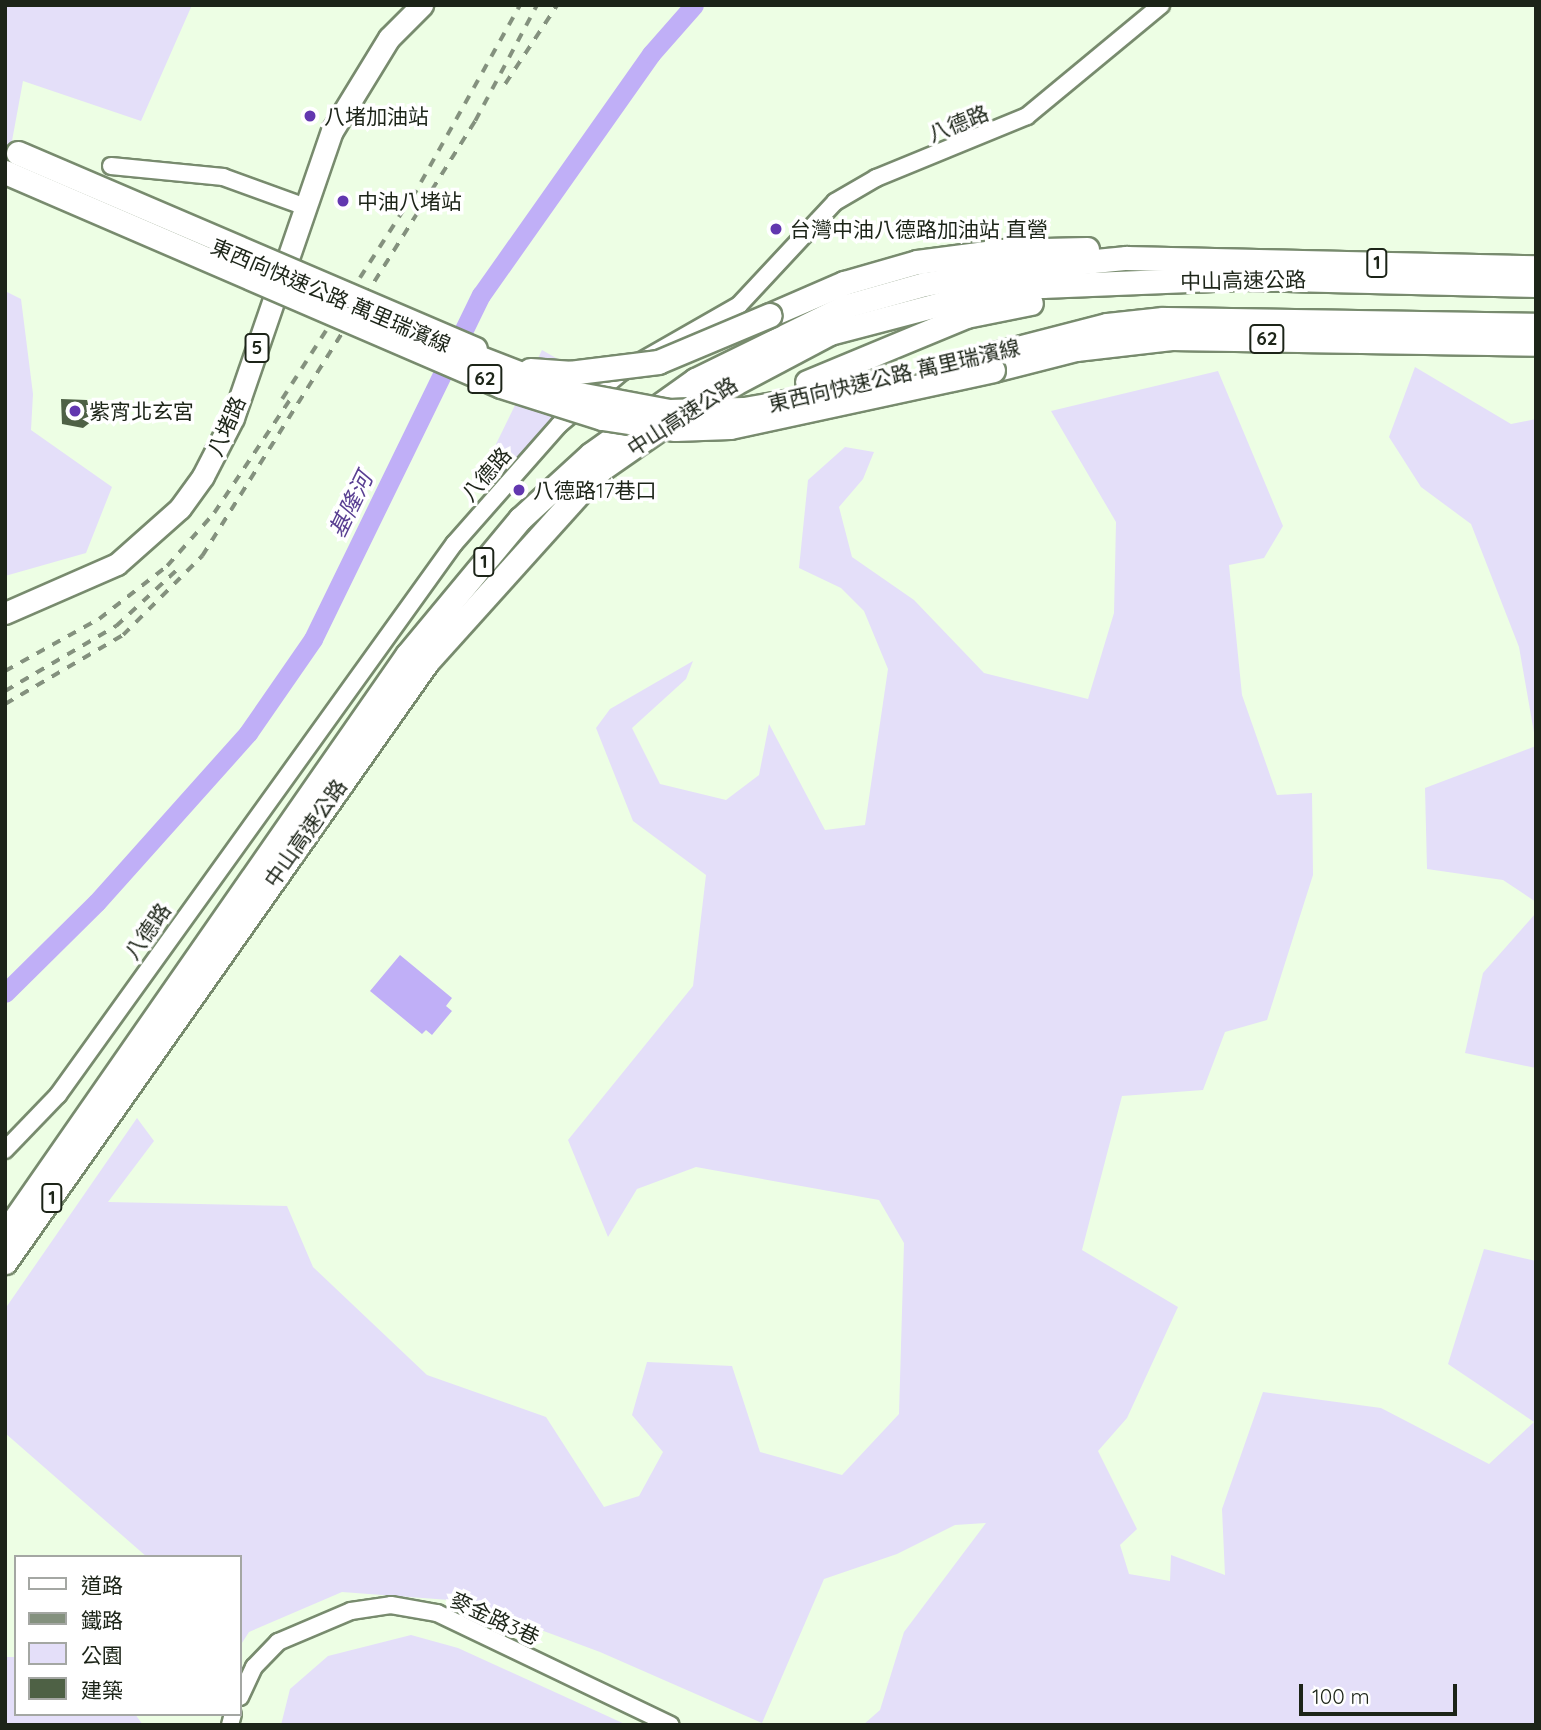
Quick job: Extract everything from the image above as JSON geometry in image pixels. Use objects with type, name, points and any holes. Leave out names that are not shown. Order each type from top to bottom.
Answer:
[{"type":"highway","name":"東西向快速公路 萬里瑞濱線","points":[[8,163],[191,251],[501,386],[642,426],[675,429],[763,422],[992,363]]},
{"type":"highway","name":"東西向快速公路 萬里瑞濱線","points":[[8,163],[517,375],[619,404],[669,411],[744,409],[1076,349],[1167,329],[1358,331],[1536,325]]},
{"type":"highway","points":[[8,163],[517,368],[569,373],[658,362],[844,283],[905,266],[1001,251],[1186,250],[1219,259]]},
{"type":"highway","points":[[8,163],[568,404],[645,420],[730,420],[807,382],[991,310],[1245,278]]},
{"type":"highway","name":"中山高速公路","points":[[5,1233],[407,655],[520,519],[591,454],[695,380],[846,306],[925,284],[1013,270],[1126,258],[1536,267]]},
{"type":"highway","name":"中山高速公路","points":[[5,1262],[427,662],[600,470],[774,358],[830,333],[905,310],[1042,286],[1245,278],[1536,285]]},
{"type":"highway","name":"東西向快速公路 萬里瑞濱線","points":[[1358,331],[1536,344]]},
{"type":"main road","name":"八堵路","points":[[5,600],[110,555],[171,501],[222,413],[321,127],[355,66],[405,5]]},
{"type":"main road","name":"八堵路","points":[[5,612],[117,564],[180,509],[203,476],[233,418],[332,131],[381,50],[422,5]]},
{"type":"street","name":"八德路","points":[[5,1150],[58,1095],[454,544],[559,425],[622,372],[739,305],[835,202],[876,178],[1027,116],[1161,5]]},
{"type":"street","points":[[111,166],[223,177],[295,203]]},
{"type":"street","name":"麥金路3巷","points":[[242,1692],[254,1667],[278,1642],[351,1611],[391,1605],[436,1613],[671,1725]]},
{"type":"green space","points":[[5,5],[192,5],[141,121],[23,81],[5,179]]},
{"type":"green space","points":[[5,291],[21,299],[33,394],[31,430],[112,487],[86,553],[5,576]]},
{"type":"green space","points":[[542,350],[605,386],[488,492],[476,485]]},
{"type":"green space","points":[[1415,367],[1511,424],[1536,419],[1536,744],[1519,647],[1471,524],[1421,487],[1389,437]]},
{"type":"green space","points":[[1218,371],[1283,526],[1264,558],[1229,565],[1242,695],[1277,795],[1312,793],[1313,875],[1267,1020],[1225,1032],[1203,1090],[1122,1096],[1082,1250],[1178,1307],[1127,1418],[1098,1451],[1137,1529],[1120,1545],[1129,1574],[1170,1581],[1171,1555],[1225,1575],[1222,1509],[1263,1392],[1381,1408],[1489,1464],[1534,1422],[1448,1364],[1484,1249],[1536,1261],[1536,1725],[863,1725],[880,1710],[904,1632],[986,1523],[955,1525],[897,1554],[824,1579],[762,1723],[600,1652],[463,1601],[342,1592],[249,1632],[242,1643],[242,1555],[145,1555],[5,1433],[5,1309],[137,1118],[154,1141],[108,1202],[287,1206],[313,1267],[427,1375],[546,1417],[604,1507],[639,1496],[663,1452],[632,1415],[647,1362],[732,1366],[760,1452],[842,1475],[899,1414],[904,1243],[879,1200],[696,1167],[637,1189],[608,1237],[568,1140],[693,986],[706,875],[633,821],[596,728],[610,709],[693,661],[686,679],[632,728],[660,784],[726,800],[759,775],[769,724],[825,830],[865,825],[888,669],[864,611],[841,588],[799,568],[808,480],[845,447],[874,452],[863,479],[839,507],[852,557],[914,600],[984,673],[1088,699],[1114,613],[1116,522],[1051,411]]},
{"type":"green space","points":[[1536,746],[1536,902],[1503,880],[1427,869],[1425,788]]},
{"type":"green space","points":[[1536,913],[1536,1068],[1465,1053],[1483,973]]},
{"type":"green space","points":[[411,1635],[458,1648],[627,1725],[281,1725],[290,1689],[328,1656]]},
{"type":"green space","points":[[5,1657],[14,1657],[14,1716],[136,1716],[143,1725],[5,1725]]},
{"type":"shaded area","points":[[400,955],[452,998],[446,1006],[452,1011],[432,1035],[426,1030],[422,1034],[370,991]]},
{"type":"building","name":"紫宵北玄宮","points":[[61,399],[87,400],[92,421],[83,428],[62,424]]},
{"type":"waterway","name":"基隆河","points":[[5,993],[97,902],[248,733],[313,639],[481,295],[651,54],[694,5]]},
{"type":"railway","points":[[412,198],[520,5]]},
{"type":"railway","points":[[5,704],[123,635],[202,556],[475,121],[537,5]]},
{"type":"railway","points":[[505,84],[557,5]]},
{"type":"railway","points":[[282,399],[416,190]]},
{"type":"railway","points":[[5,671],[99,619],[167,566],[214,513],[293,395]]},
{"type":"railway","points":[[5,691],[116,626],[181,566]]},
{"type":"place","name":"八堵加油站","points":[[310,116]]},
{"type":"place","name":"中油八堵站","points":[[343,201]]},
{"type":"place","name":"台灣中油八德路加油站 直營","points":[[776,229]]},
{"type":"place","name":"紫宵北玄宮","points":[[75,411]]},
{"type":"place","name":"八德路17巷口","points":[[519,490]]}]
